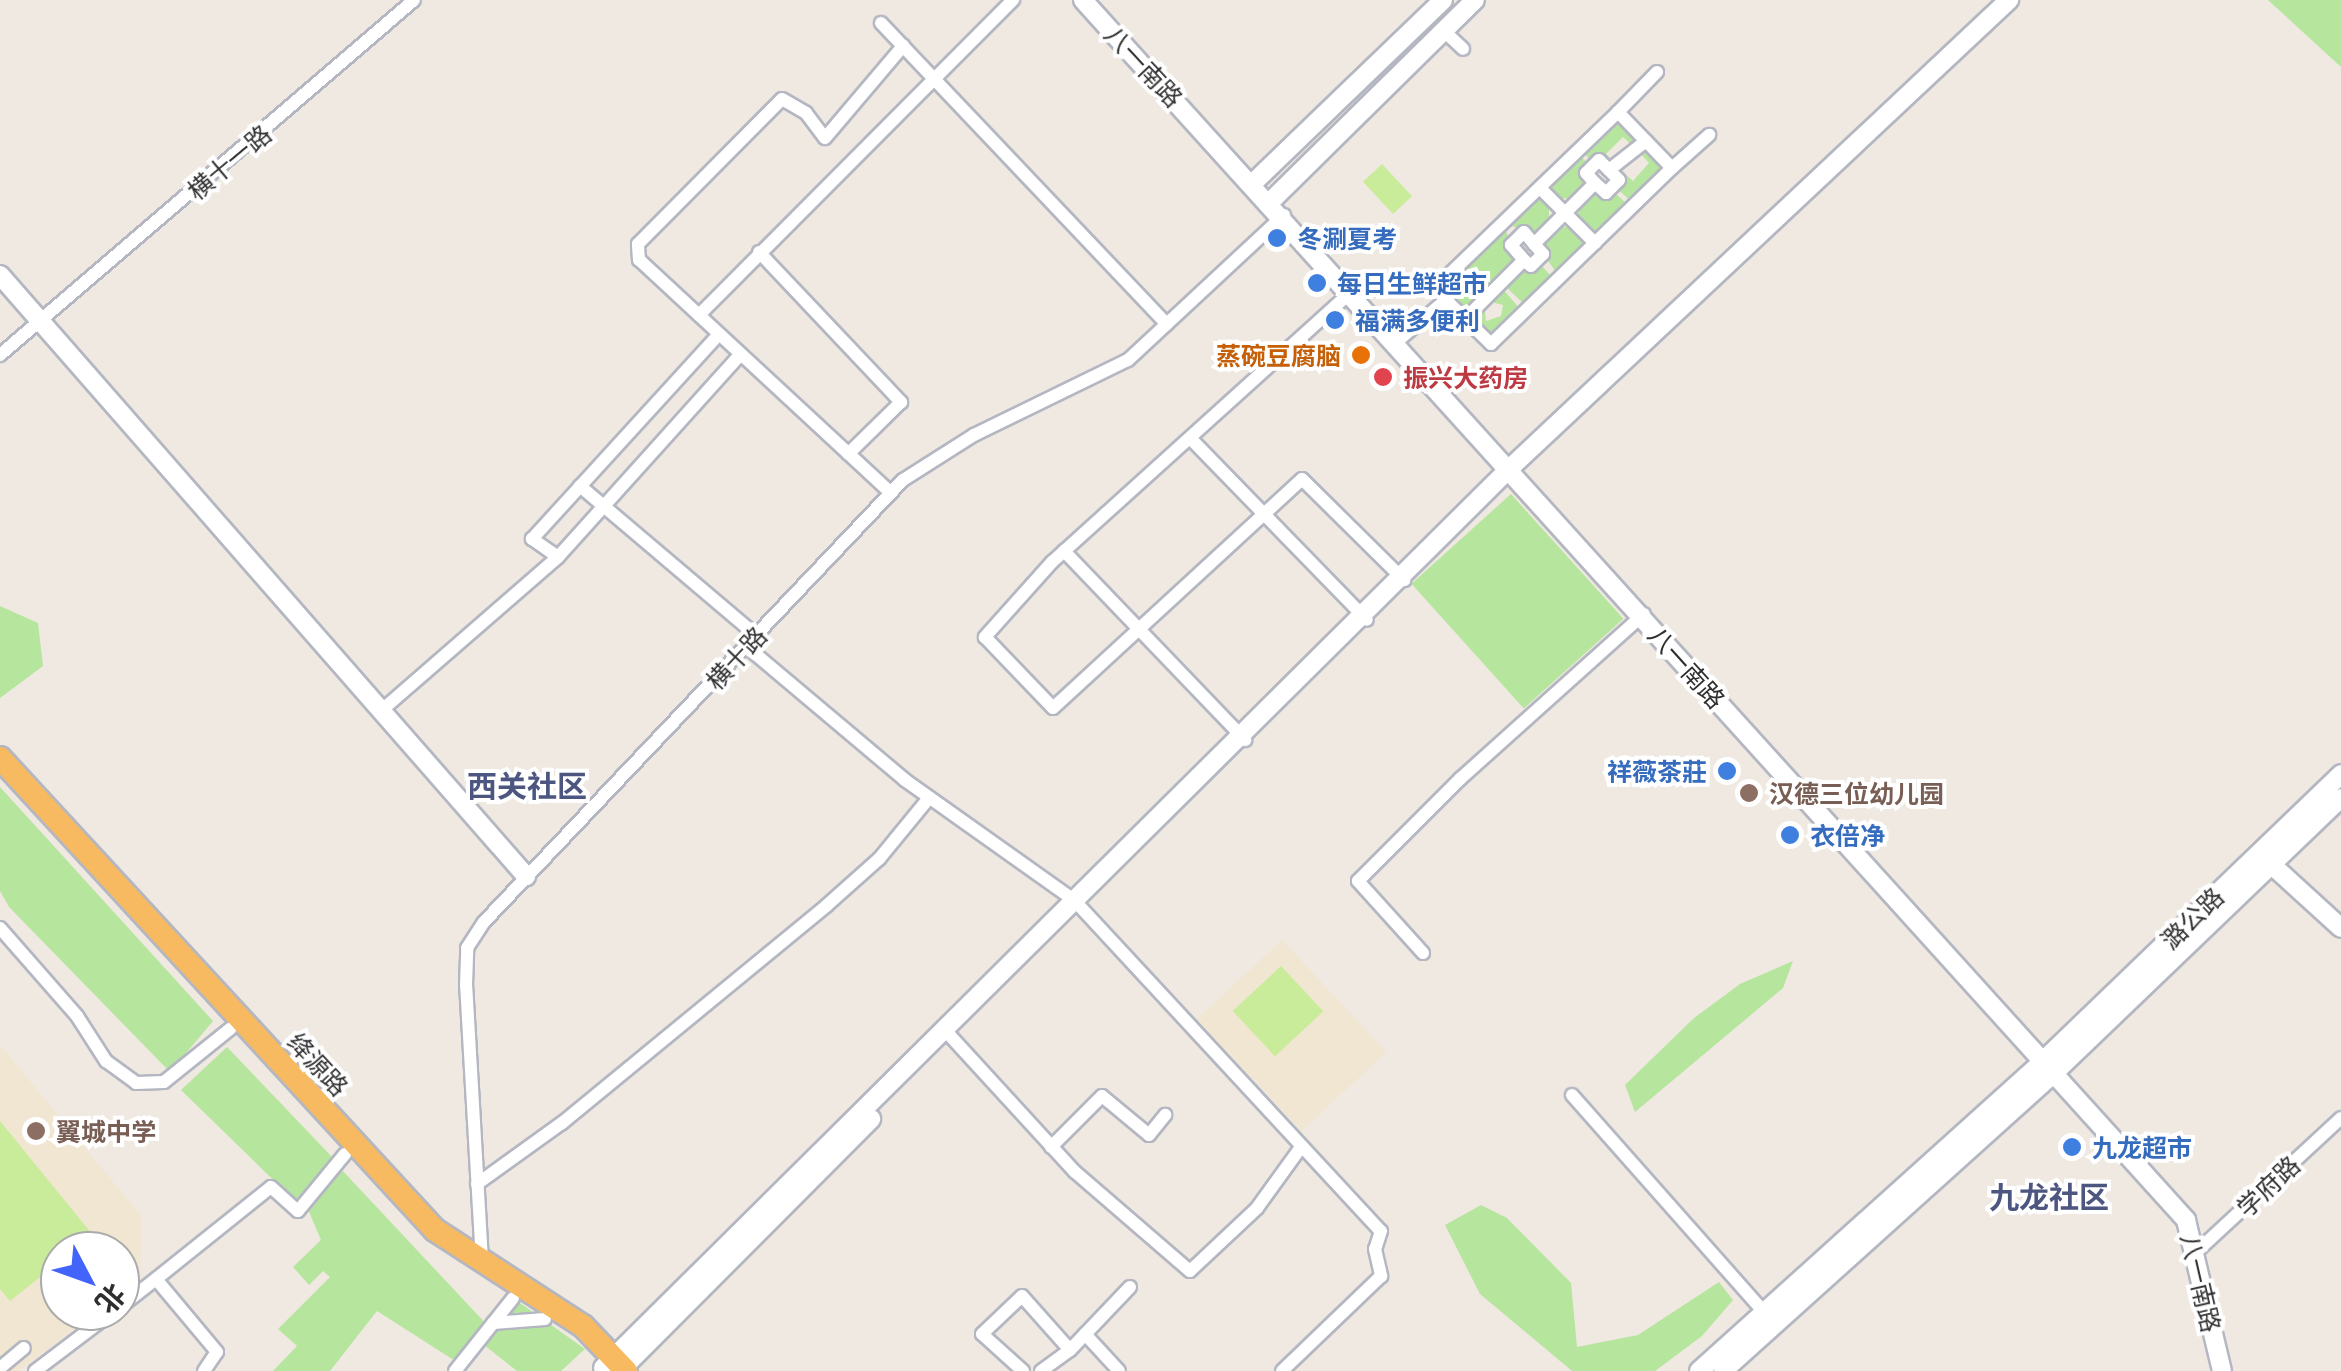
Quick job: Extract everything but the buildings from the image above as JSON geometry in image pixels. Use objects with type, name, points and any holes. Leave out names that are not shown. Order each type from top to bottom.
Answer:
[{"type":"highway","name":"绛源路","points":[[0,758],[434,1230],[583,1326],[615,1368]]},
{"type":"highway","name":"绛源路","points":[[0,780],[425,1242],[615,1368]]},
{"type":"main road","name":"八一南路","points":[[1082,0],[1254,182]]},
{"type":"main road","name":"八一南路","points":[[1090,0],[2051,1064],[2186,1220],[2225,1371]]},
{"type":"main road","points":[[1254,182],[1443,0]]},
{"type":"main road","points":[[1277,208],[1475,0]]},
{"type":"main road","points":[[615,1368],[1513,469],[2009,0]]},
{"type":"main road","points":[[1513,469],[2023,0]]},
{"type":"main road","points":[[0,275],[526,876]]},
{"type":"main road","name":"潞公路","points":[[2051,1064],[2341,774]]},
{"type":"main road","name":"潞公路","points":[[2051,1064],[2341,798]]},
{"type":"main road","points":[[2272,864],[2341,928]]},
{"type":"main road","points":[[1698,1371],[2051,1064]]},
{"type":"main road","points":[[1723,1371],[2051,1064]]},
{"type":"street","name":"横十一路","points":[[0,354],[414,0]]},
{"type":"street","points":[[699,315],[932,77],[1013,0]]},
{"type":"street","points":[[881,23],[1166,324]]},
{"type":"street","points":[[1444,30],[1463,49]]},
{"type":"street","points":[[890,493],[639,260],[638,244],[782,99],[806,113],[825,138],[902,46]]},
{"type":"street","points":[[1656,72],[1435,288],[1491,344],[1709,135]]},
{"type":"street","points":[[1618,112],[1672,168]]},
{"type":"street","points":[[1609,170],[1646,141]]},
{"type":"street","points":[[1578,150],[1594,165]]},
{"type":"street","points":[[1599,160],[1609,170],[1619,180],[1606,193],[1586,173],[1599,160]]},
{"type":"street","points":[[1534,244],[1595,183]]},
{"type":"street","points":[[1613,186],[1633,206]]},
{"type":"street","points":[[1540,188],[1595,243]]},
{"type":"street","name":"横十路","points":[[482,1261],[467,948],[526,876],[890,493],[974,434],[1128,360],[1277,208]]},
{"type":"street","points":[[1503,223],[1518,238]]},
{"type":"street","points":[[1465,319],[1531,259],[1543,254],[1524,232],[1511,245],[1531,259],[1558,278]]},
{"type":"street","points":[[759,252],[901,402],[848,454]]},
{"type":"street","points":[[1352,290],[1064,552],[985,637],[1053,708],[1302,479],[1403,580]]},
{"type":"street","points":[[1398,340],[1449,303]]},
{"type":"street","points":[[558,557],[532,539],[719,334]]},
{"type":"street","points":[[382,710],[558,557],[741,354]]},
{"type":"street","points":[[1191,439],[1364,618]]},
{"type":"street","points":[[580,486],[757,636]]},
{"type":"street","points":[[1064,552],[1244,738]]},
{"type":"street","points":[[1423,953],[1358,881],[1461,779],[1644,614]]},
{"type":"street","points":[[746,647],[929,798],[1078,904],[1381,1231],[1375,1249],[1381,1276],[1282,1371]]},
{"type":"street","points":[[477,1184],[562,1123],[826,906],[879,859],[929,798]]},
{"type":"street","points":[[0,928],[77,1016],[106,1060],[136,1083],[164,1082],[230,1029]]},
{"type":"street","points":[[948,1034],[1051,1147],[1190,1271],[1257,1208],[1301,1148]]},
{"type":"street","points":[[1572,1095],[1764,1312]]},
{"type":"street","points":[[1051,1147],[1102,1096],[1149,1135],[1165,1115]]},
{"type":"street","name":"学府路","points":[[2197,1252],[2341,1118]]},
{"type":"street","points":[[140,1291],[271,1187],[298,1210],[345,1154]]},
{"type":"street","points":[[156,1279],[218,1352],[214,1368]]},
{"type":"street","points":[[1042,1371],[1070,1350],[1130,1287]]},
{"type":"street","points":[[1023,1371],[982,1334],[1022,1296],[1070,1350]]},
{"type":"street","points":[[454,1371],[513,1298]]},
{"type":"street","points":[[493,1323],[545,1319]]},
{"type":"street","points":[[35,1371],[88,1331]]},
{"type":"street","points":[[1085,1334],[1119,1371]]},
{"type":"street","points":[[0,1368],[24,1348]]},
{"type":"shaded area","points":[[1282,940],[1386,1052],[1302,1131],[1197,1019]]},
{"type":"shaded area","name":"翼城中学","points":[[0,1045],[142,1217],[140,1278],[140,1231],[40,1231],[40,1331],[71,1331],[19,1371],[0,1371]]},
{"type":"green space","points":[[2268,0],[2341,0],[2341,67]]},
{"type":"green space","points":[[1617,119],[1640,142],[1634,147],[1623,137],[1606,154],[1614,162],[1592,162],[1584,153]]},
{"type":"green space","points":[[1645,147],[1666,169],[1633,203],[1615,187],[1616,166],[1633,181],[1649,163],[1639,152]]},
{"type":"green space","points":[[1578,154],[1589,164],[1593,183],[1575,199],[1558,198],[1545,188]]},
{"type":"green space","points":[[1382,164],[1412,196],[1393,214],[1363,182]]},
{"type":"green space","points":[[1595,186],[1612,190],[1629,206],[1595,240],[1579,224],[1578,203]]},
{"type":"green space","points":[[1541,192],[1549,203],[1549,224],[1534,240],[1508,223]]},
{"type":"green space","points":[[1574,226],[1592,243],[1558,275],[1537,245],[1553,228]]},
{"type":"green space","points":[[1504,227],[1519,259],[1469,312],[1443,286]]},
{"type":"green space","points":[[1539,263],[1554,279],[1526,306],[1504,285],[1525,264]]},
{"type":"green space","points":[[1501,287],[1521,310],[1494,338],[1470,317],[1484,303],[1486,321],[1501,316],[1503,305],[1487,301]]},
{"type":"green space","points":[[1511,494],[1623,619],[1524,709],[1411,584]]},
{"type":"green space","points":[[0,606],[38,623],[43,666],[0,698]]},
{"type":"green space","points":[[0,787],[213,1021],[170,1072],[9,907],[0,891]]},
{"type":"green space","points":[[1793,961],[1783,988],[1635,1112],[1625,1085],[1694,1018],[1740,984]]},
{"type":"green space","points":[[1281,966],[1323,1011],[1275,1056],[1233,1011]]},
{"type":"green space","points":[[227,1047],[333,1158],[298,1204],[181,1090]]},
{"type":"green space","points":[[0,1121],[90,1231],[40,1231],[40,1277],[10,1301],[0,1289]]},
{"type":"green space","points":[[341,1169],[489,1327],[513,1298],[585,1349],[561,1371],[517,1371],[479,1341],[460,1364],[377,1311],[330,1371],[273,1371],[297,1346],[278,1329],[330,1277],[323,1271],[309,1285],[293,1267],[321,1240],[307,1207]]},
{"type":"green space","points":[[1481,1205],[1507,1218],[1571,1283],[1577,1347],[1638,1335],[1719,1282],[1733,1300],[1702,1336],[1655,1371],[1572,1371],[1480,1294],[1445,1225]]},
{"type":"place","name":"冬涮夏考","points":[[1277,238]]},
{"type":"place","name":"每日生鲜超市","points":[[1317,283]]},
{"type":"place","name":"福满多便利","points":[[1335,320]]},
{"type":"place","name":"蒸碗豆腐脑","points":[[1361,355]]},
{"type":"place","name":"振兴大药房","points":[[1383,377]]},
{"type":"place","name":"祥薇茶莊","points":[[1727,771]]},
{"type":"place","name":"汉德三位幼儿园","points":[[1749,793]]},
{"type":"place","name":"衣倍净","points":[[1790,835]]},
{"type":"place","name":"翼城中学","points":[[36,1131]]},
{"type":"place","name":"九龙超市","points":[[2072,1147]]},
{"type":"district","name":"西关社区","points":[[527,786]]},
{"type":"district","name":"九龙社区","points":[[2049,1197]]}]
